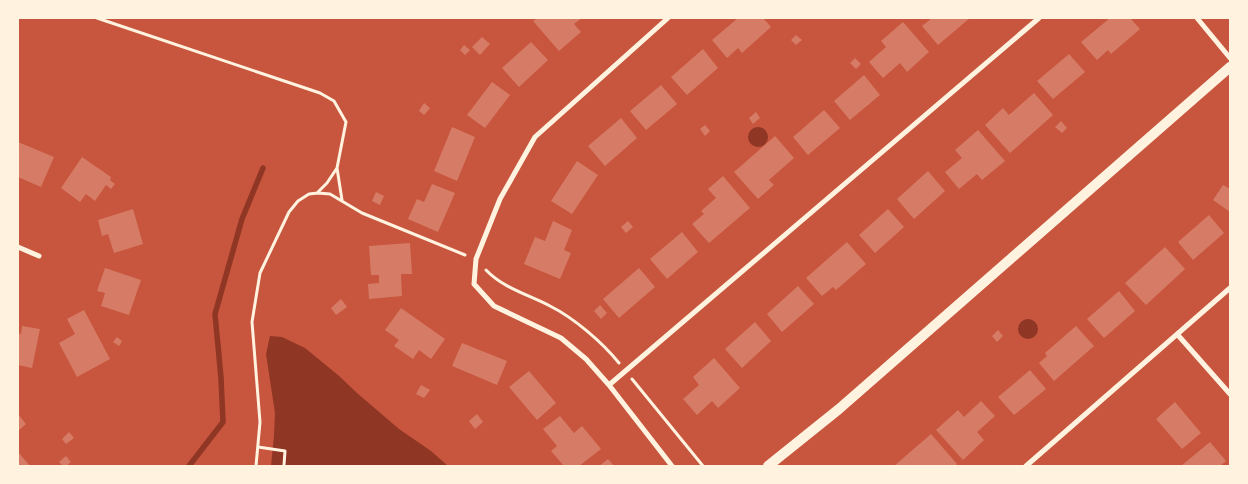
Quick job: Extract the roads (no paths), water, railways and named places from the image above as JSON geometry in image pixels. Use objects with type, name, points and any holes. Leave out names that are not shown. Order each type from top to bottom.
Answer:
[{"type":"main road","points":[[768,466],[840,409],[1230,67]]},
{"type":"street","points":[[668,18],[535,137],[500,199],[476,259],[474,284],[494,306],[561,338],[586,360],[609,385],[672,466]]},
{"type":"street","points":[[609,385],[1039,18]]},
{"type":"street","points":[[1197,18],[1230,58]]},
{"type":"street","points":[[18,247],[39,256]]},
{"type":"street","points":[[1026,466],[1230,288]]},
{"type":"street","points":[[1177,334],[1230,394]]},
{"type":"waterway","points":[[189,466],[223,422],[215,314],[242,219],[263,168]]}]
